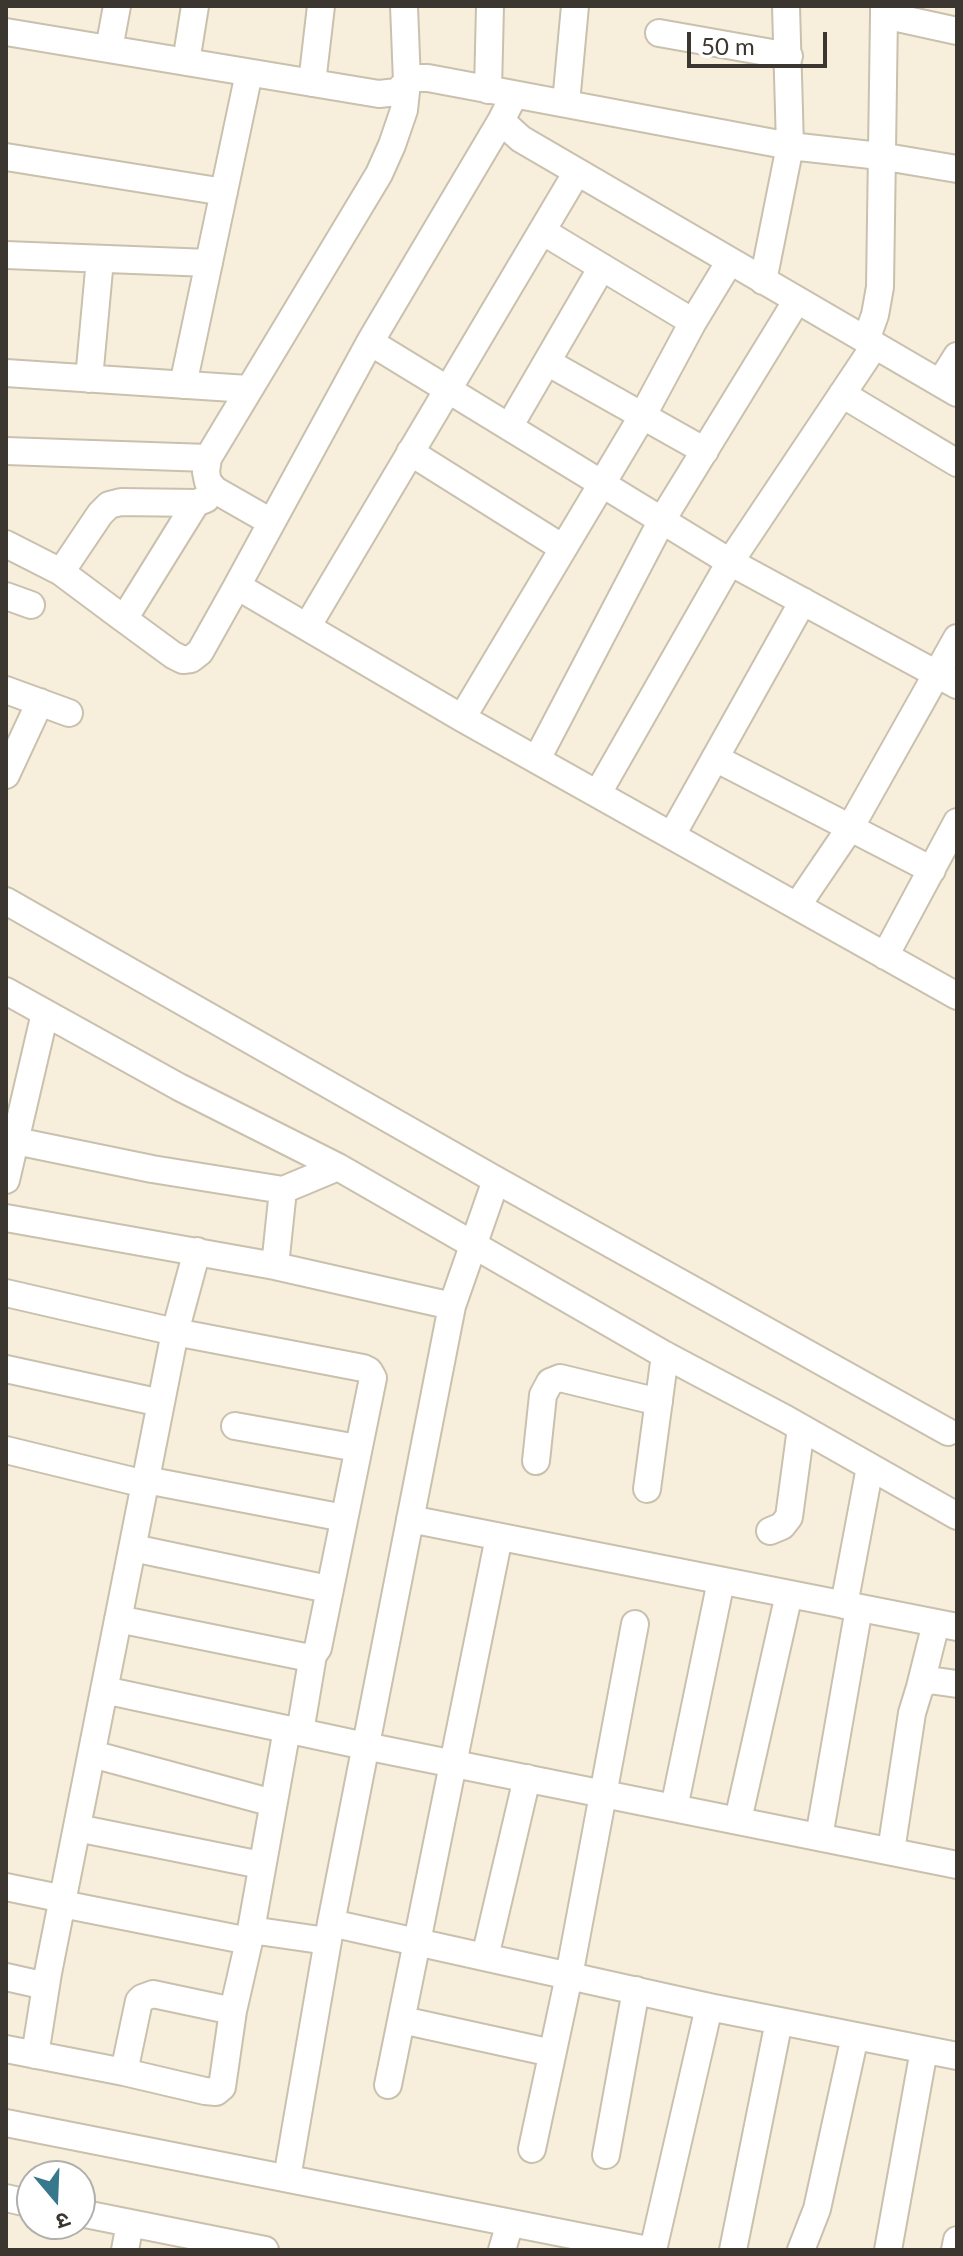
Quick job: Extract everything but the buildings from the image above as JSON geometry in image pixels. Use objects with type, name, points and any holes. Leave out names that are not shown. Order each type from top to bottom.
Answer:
[{"type":"street","points":[[109,49],[117,6]]},
{"type":"street","points":[[186,62],[195,6]]},
{"type":"street","points":[[312,83],[321,6]]},
{"type":"street","points":[[124,619],[205,496],[208,458],[379,174],[404,110],[407,82],[404,6]]},
{"type":"street","points":[[488,90],[490,6]]},
{"type":"street","points":[[566,103],[575,6]]},
{"type":"street","points":[[763,281],[790,146],[786,6]]},
{"type":"street","points":[[598,793],[730,562],[842,394],[870,343],[880,287],[884,10],[957,31]]},
{"type":"street","points":[[6,32],[390,95],[407,82],[428,78],[790,146],[957,169]]},
{"type":"street","points":[[659,33],[789,56]]},
{"type":"street","points":[[183,385],[249,73]]},
{"type":"street","points":[[6,544],[61,572],[173,655],[183,660],[191,659],[200,652],[370,342],[514,95]]},
{"type":"street","points":[[501,121],[521,139],[949,388],[957,356]]},
{"type":"street","points":[[6,157],[224,192]]},
{"type":"street","points":[[307,627],[577,172]]},
{"type":"street","points":[[542,231],[693,322]]},
{"type":"street","points":[[6,255],[209,263]]},
{"type":"street","points":[[89,379],[100,259]]},
{"type":"street","points":[[462,718],[643,415],[730,261]]},
{"type":"street","points":[[509,427],[602,267]]},
{"type":"street","points":[[537,759],[662,520],[797,300]]},
{"type":"street","points":[[370,342],[730,562],[947,680]]},
{"type":"street","points":[[547,362],[705,451]]},
{"type":"street","points":[[6,373],[248,389]]},
{"type":"street","points":[[842,394],[957,463]]},
{"type":"street","points":[[6,451],[208,458]]},
{"type":"street","points":[[410,452],[563,548]]},
{"type":"street","points":[[61,572],[100,514],[109,505],[121,502],[205,496],[271,522]]},
{"type":"street","points":[[237,586],[462,718],[885,956],[954,989]]},
{"type":"street","points":[[6,596],[31,605]]},
{"type":"street","points":[[672,835],[803,601]]},
{"type":"street","points":[[797,906],[947,680],[957,638]]},
{"type":"street","points":[[6,690],[69,713]]},
{"type":"street","points":[[6,775],[40,702]]},
{"type":"street","points":[[715,758],[932,870]]},
{"type":"street","points":[[885,956],[957,822]]},
{"type":"street","points":[[6,901],[496,1180],[948,1432]]},
{"type":"street","points":[[6,991],[166,1080],[338,1167],[665,1355],[957,1516]]},
{"type":"street","points":[[6,1180],[11,1140],[45,1013]]},
{"type":"street","points":[[11,1140],[152,1169],[283,1190],[338,1167]]},
{"type":"street","points":[[287,2178],[329,1932],[452,1306],[496,1180]]},
{"type":"street","points":[[275,1266],[283,1190]]},
{"type":"street","points":[[6,1218],[275,1266],[452,1306]]},
{"type":"street","points":[[35,2055],[175,1332],[197,1251]]},
{"type":"street","points":[[6,1293],[175,1332],[369,1371],[373,1378],[318,1648],[313,1655],[273,1803],[233,2011],[222,2087],[216,2092],[205,2091],[6,2049]]},
{"type":"street","points":[[647,1489],[665,1355]]},
{"type":"street","points":[[6,1369],[161,1403]]},
{"type":"street","points":[[536,1461],[543,1395],[550,1382],[560,1378],[659,1402]]},
{"type":"street","points":[[235,1426],[357,1448]]},
{"type":"street","points":[[770,1531],[782,1526],[789,1517],[801,1428]]},
{"type":"street","points":[[6,1450],[146,1482],[344,1518]]},
{"type":"street","points":[[819,1837],[870,1467]]},
{"type":"street","points":[[410,1519],[946,1625],[912,1713],[891,1851]]},
{"type":"street","points":[[388,2085],[499,1537]]},
{"type":"street","points":[[133,1548],[328,1589]]},
{"type":"street","points":[[674,1808],[721,1581]]},
{"type":"street","points":[[738,1820],[789,1594]]},
{"type":"street","points":[[118,1619],[305,1657],[313,1655]]},
{"type":"street","points":[[532,2149],[569,1976],[635,1624]]},
{"type":"street","points":[[920,1687],[929,1680],[957,1684]]},
{"type":"street","points":[[104,1690],[365,1746],[957,1865]]},
{"type":"street","points":[[92,1754],[273,1803]]},
{"type":"street","points":[[485,1957],[527,1778]]},
{"type":"street","points":[[77,1828],[261,1865]]},
{"type":"street","points":[[6,1887],[63,1901],[250,1935],[329,1932],[417,1942],[709,2007],[957,2056]]},
{"type":"street","points":[[6,1977],[46,1986]]},
{"type":"street","points":[[606,2155],[636,1990]]},
{"type":"street","points":[[124,2072],[142,1998],[153,1994],[233,2011]]},
{"type":"street","points":[[6,2123],[650,2250],[709,2007]]},
{"type":"street","points":[[402,2020],[552,2053]]},
{"type":"street","points":[[733,2250],[779,2021]]},
{"type":"street","points":[[801,2250],[817,2209],[855,2036]]},
{"type":"street","points":[[888,2250],[924,2050]]},
{"type":"street","points":[[96,2216],[265,2250]]},
{"type":"street","points":[[125,2250],[130,2223]]},
{"type":"street","points":[[502,2250],[510,2223]]},
{"type":"street","points":[[955,2250],[957,2240]]}]
